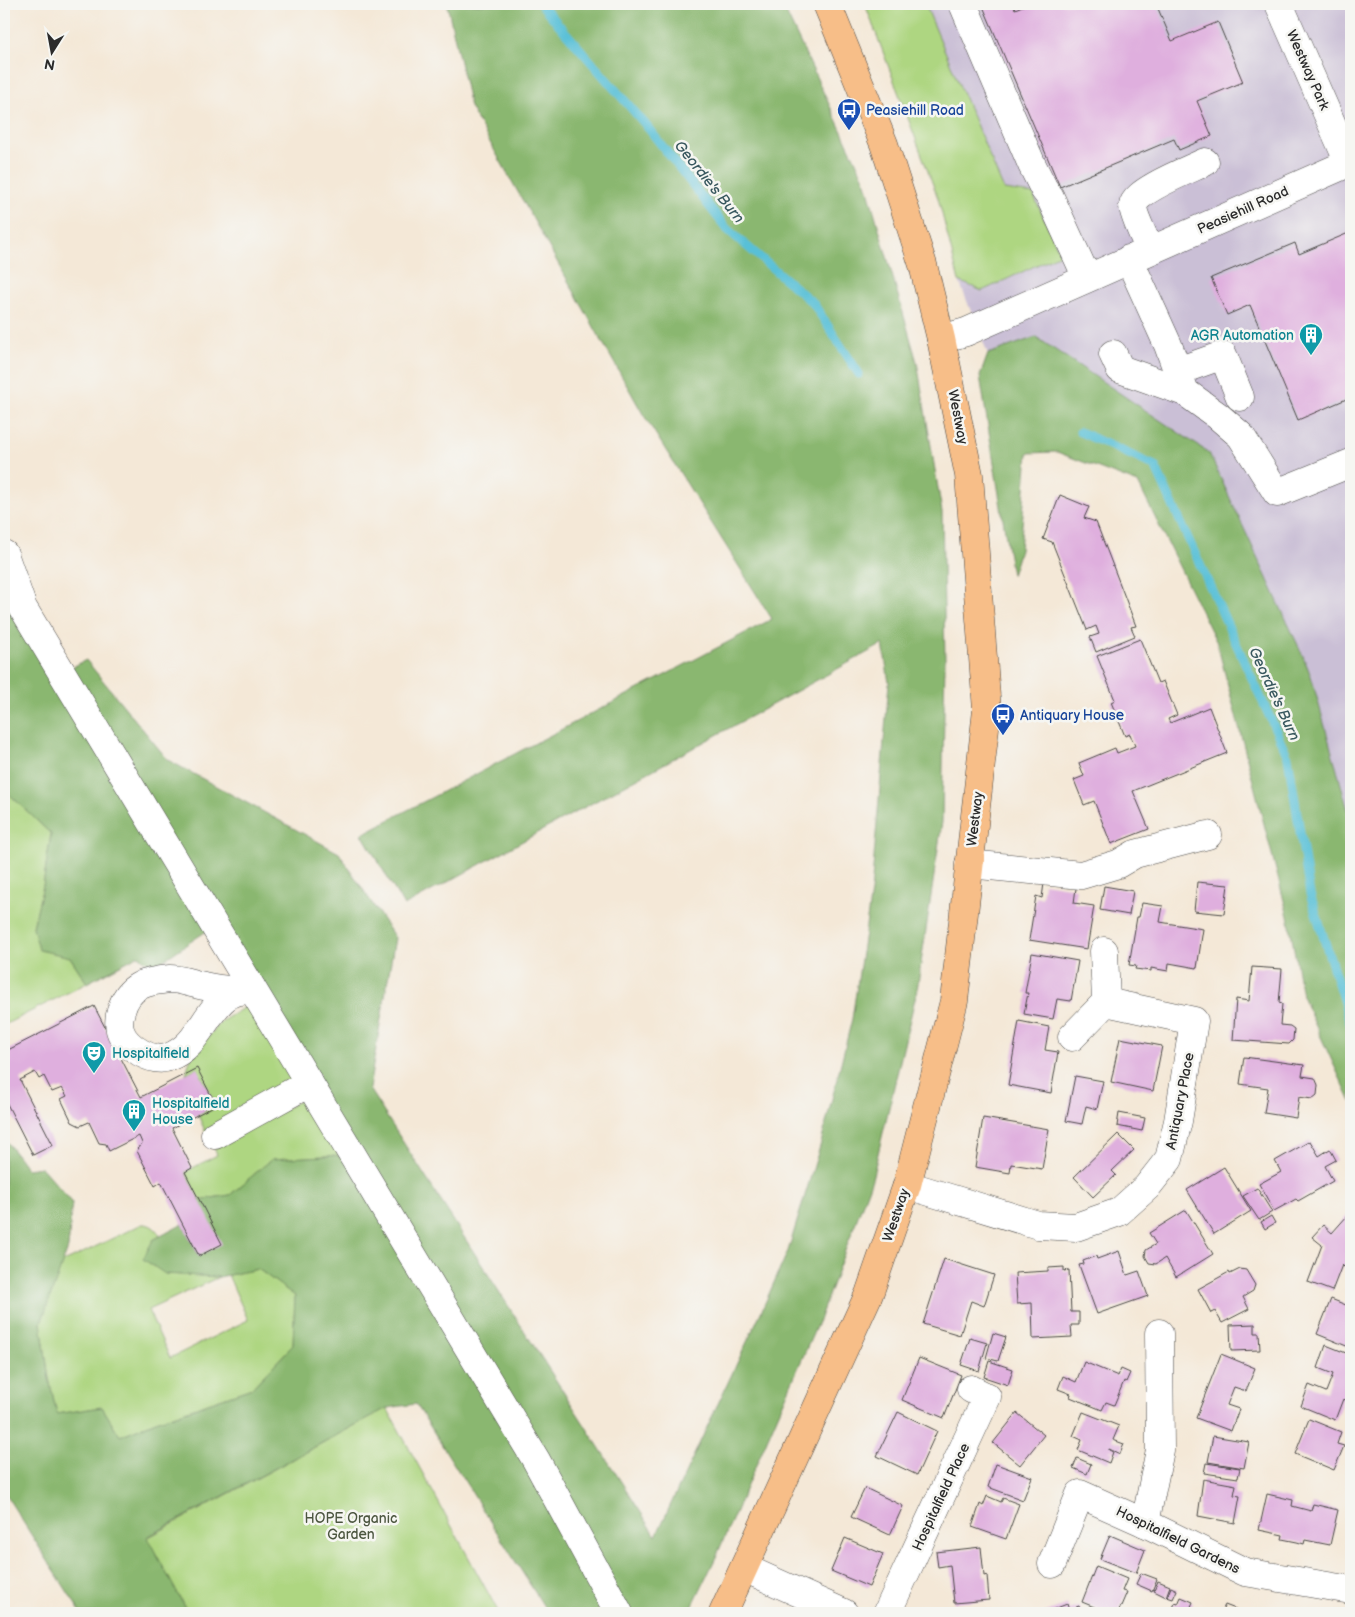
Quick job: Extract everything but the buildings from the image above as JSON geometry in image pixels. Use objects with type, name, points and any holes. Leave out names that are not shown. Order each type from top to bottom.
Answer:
[{"type":"main road","name":"Westway","points":[[723,1613],[869,1294],[907,1185],[954,1001],[988,710],[969,475],[941,339],[923,265],[884,144],[827,4]]},
{"type":"street","points":[[963,4],[1032,165],[1050,197],[1087,278]]},
{"type":"street","name":"Westway Park","points":[[1279,4],[1350,163]]},
{"type":"street","points":[[1205,162],[1145,191],[1135,200],[1133,206],[1140,254],[1181,382],[1241,436],[1276,493],[1351,463]]},
{"type":"street","name":"Peasiehill Road","points":[[941,339],[966,332],[1350,163]]},
{"type":"street","points":[[1113,354],[1120,369],[1181,382],[1223,355],[1240,398]]},
{"type":"street","points":[[4,554],[23,608],[246,989],[309,1083],[536,1460],[619,1613]]},
{"type":"street","points":[[970,864],[1081,875],[1118,864],[1135,854],[1208,835]]},
{"type":"street","points":[[1072,1038],[1106,1002],[1104,951]]},
{"type":"street","name":"Antiquary Place","points":[[907,1185],[1038,1225],[1076,1227],[1119,1212],[1147,1187],[1169,1159],[1178,1120],[1194,1020],[1106,1002]]},
{"type":"street","points":[[215,1135],[309,1083]]},
{"type":"street","points":[[1145,1523],[1160,1450],[1159,1333]]},
{"type":"street","name":"Hospitalfield Place","points":[[887,1613],[987,1397],[971,1389]]},
{"type":"street","name":"Hospitalfield Gardens","points":[[1052,1564],[1080,1494],[1145,1523],[1245,1572],[1351,1590]]},
{"type":"street","points":[[744,1568],[844,1613]]},
{"type":"shaded area","points":[[865,4],[1351,4],[1351,821],[1311,676],[1209,453],[1036,337],[988,354],[959,281],[938,198]]},
{"type":"green space","points":[[447,4],[782,4],[866,183],[917,362],[942,512],[945,660],[942,822],[917,990],[872,1179],[819,1320],[716,1557],[689,1613],[548,1613],[416,1404],[387,1408],[147,1537],[188,1613],[81,1613],[4,1492],[4,1138],[27,1169],[41,1167],[72,1202],[68,1248],[41,1323],[49,1379],[57,1414],[102,1407],[120,1436],[156,1421],[252,1388],[293,1345],[295,1296],[258,1269],[219,1277],[165,1274],[143,1259],[153,1240],[183,1224],[199,1256],[199,1200],[230,1195],[272,1159],[343,1155],[220,922],[153,967],[139,955],[87,983],[70,957],[39,950],[33,927],[43,886],[51,834],[8,793],[4,785],[4,576],[65,671],[86,660],[168,760],[339,853],[395,938],[369,1089],[656,1536],[788,1251],[821,1143],[852,1019],[871,892],[889,683],[883,644],[404,906],[362,834],[772,619],[643,414],[470,107]]},
{"type":"green space","points":[[865,4],[925,4],[1004,190],[1033,194],[1060,254],[982,291],[959,281],[938,198]]},
{"type":"green space","points":[[1036,337],[1209,453],[1303,656],[1311,676],[1351,821],[1351,1102],[1302,996],[1289,920],[1217,643],[1138,483],[1057,452],[1028,453],[1020,550],[1012,575],[980,376],[988,354]]},
{"type":"green space","points":[[4,789],[51,834],[43,886],[33,927],[70,957],[87,983],[4,1025]]},
{"type":"green space","points":[[253,1002],[298,1078],[205,1131],[198,1115],[216,1105],[197,1068],[186,1074],[191,1056],[222,1021]]},
{"type":"green space","points":[[309,1096],[343,1155],[272,1159],[230,1195],[199,1200],[185,1172],[217,1155],[213,1146]]},
{"type":"green space","points":[[142,1224],[153,1227],[160,1236],[153,1240],[165,1274],[219,1277],[148,1310],[170,1358],[248,1320],[228,1275],[258,1269],[295,1296],[293,1345],[252,1388],[156,1421],[120,1436],[102,1407],[57,1414],[49,1379],[41,1323],[62,1263]]},
{"type":"green space","name":"HOPE Organic Garden","points":[[387,1408],[499,1613],[188,1613],[147,1538]]},
{"type":"waterway","name":"Geordie's Burn","points":[[541,4],[645,124],[727,229],[813,303],[859,374]]},
{"type":"waterway","name":"Geordie's Burn","points":[[1080,432],[1155,466],[1288,757],[1310,894],[1351,1025]]},
{"type":"place","name":"Peasiehill Road","points":[[849,131]]},
{"type":"place","name":"AGR Automation","points":[[1311,356]]},
{"type":"place","name":"Antiquary House","points":[[1003,736]]},
{"type":"place","name":"Hospitalfield","points":[[94,1074]]},
{"type":"place","name":"Hospitalfield House","points":[[134,1132]]}]
